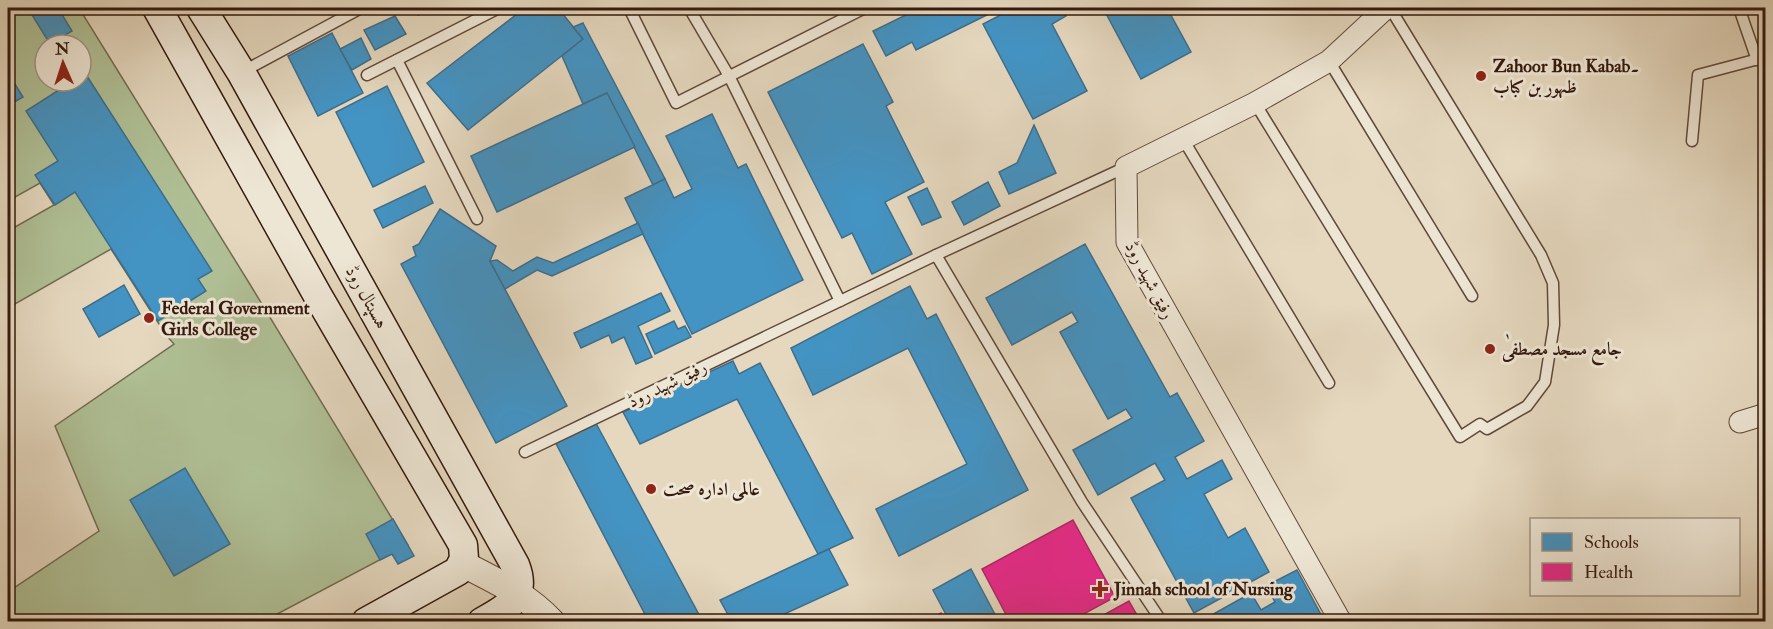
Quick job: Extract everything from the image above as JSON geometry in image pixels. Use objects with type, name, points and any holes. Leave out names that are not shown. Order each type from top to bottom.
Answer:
[{"type":"main road","points":[[157,8],[465,552],[463,564],[458,571],[366,621]]},
{"type":"main road","name":"ہسپتال روڈ","points":[[201,8],[241,72],[498,534],[518,573],[518,592]]},
{"type":"main road","points":[[482,621],[509,607],[518,592]]},
{"type":"street","points":[[1126,167],[1255,103],[1329,61],[1388,8]]},
{"type":"street","name":"رفیق شہید روڈ","points":[[1126,167],[1127,242],[1341,621]]},
{"type":"street","points":[[1740,422],[1766,414]]},
{"type":"street","points":[[463,564],[518,592],[541,609],[552,621]]},
{"type":"lane","points":[[241,72],[361,8]]},
{"type":"lane","points":[[367,75],[499,8]]},
{"type":"lane","points":[[629,8],[676,104],[865,8]]},
{"type":"lane","points":[[689,8],[729,76],[840,301]]},
{"type":"lane","points":[[1255,103],[1460,437],[1480,424],[1487,429],[1527,406],[1545,382],[1554,325],[1553,283],[1541,255],[1388,8]]},
{"type":"lane","points":[[1692,141],[1698,75],[1761,59],[1739,8]]},
{"type":"lane","points":[[397,60],[477,219]]},
{"type":"lane","points":[[1329,61],[1472,296]]},
{"type":"lane","points":[[1183,139],[1329,383]]},
{"type":"lane","name":"رفیق شہید روڈ","points":[[525,452],[936,255],[1126,167]]},
{"type":"lane","points":[[936,255],[1082,502],[1162,621]]},
{"type":"green space","name":"Federal Government Girls College","points":[[8,8],[79,8],[408,545],[264,621],[8,621],[8,592],[99,531],[55,426],[174,344],[111,249],[8,308],[8,231],[54,205],[40,183],[8,201]]},
{"type":"building: Schools","points":[[58,8],[72,31],[43,33],[29,10]]},
{"type":"building: Schools","points":[[414,8],[436,8],[418,15]]},
{"type":"building: Schools","points":[[525,8],[558,8],[583,39],[468,130],[427,83]]},
{"type":"building: Schools","points":[[920,8],[1001,8],[916,50],[912,42],[886,56],[873,31]]},
{"type":"building: Schools","points":[[1014,8],[1062,8],[1066,16],[1052,24],[1087,91],[1033,119],[983,24]]},
{"type":"building: Schools","points":[[1103,8],[1167,8],[1191,52],[1141,79]]},
{"type":"building: Schools","points":[[395,16],[406,34],[375,50],[364,30]]},
{"type":"building: Schools","points":[[583,23],[665,179],[653,185],[607,93],[583,104],[562,56],[583,39],[573,27]]},
{"type":"building: Schools","points":[[332,33],[363,93],[318,116],[288,56]]},
{"type":"building: Schools","points":[[361,38],[371,59],[352,70],[340,49]]},
{"type":"building: Schools","points":[[863,44],[893,102],[886,106],[924,182],[885,202],[912,254],[872,274],[852,233],[842,238],[768,92]]},
{"type":"building: Schools","points":[[8,73],[23,97],[8,106]]},
{"type":"building: Schools","points":[[93,85],[212,271],[198,279],[206,291],[158,321],[75,192],[55,205],[35,175],[58,161],[26,111],[54,93],[93,93]]},
{"type":"building: Schools","points":[[387,86],[424,162],[373,187],[336,112]]},
{"type":"building: Schools","points":[[607,93],[635,147],[497,212],[471,156]]},
{"type":"building: Schools","points":[[712,114],[738,168],[746,164],[803,280],[692,334],[625,198],[665,179],[674,198],[692,189],[666,136]]},
{"type":"building: Schools","points":[[1034,125],[1056,173],[1009,194],[999,172],[1017,163]]},
{"type":"building: Schools","points":[[988,182],[1000,206],[964,225],[952,202]]},
{"type":"building: Schools","points":[[425,186],[433,203],[383,228],[374,210]]},
{"type":"building: Schools","points":[[927,188],[941,217],[922,225],[908,197]]},
{"type":"building: Schools","points":[[440,209],[496,246],[490,261],[567,406],[496,443],[401,264],[416,256],[413,247],[419,244]]},
{"type":"building: Schools","points":[[638,223],[643,234],[552,276],[537,270],[505,289],[490,261],[497,260],[513,271],[537,257],[553,263]]},
{"type":"building: Schools","points":[[1085,244],[1170,397],[1177,393],[1204,441],[1175,457],[1187,479],[1222,460],[1232,479],[1204,494],[1228,538],[1245,528],[1269,572],[1194,613],[1131,498],[1165,480],[1155,463],[1098,495],[1073,450],[1132,418],[1126,409],[1108,419],[1060,332],[1078,322],[1072,312],[1012,345],[986,298]]},
{"type":"building: Schools","points":[[124,285],[140,314],[99,337],[83,309]]},
{"type":"building: Schools","points":[[910,286],[927,319],[936,314],[1028,490],[899,556],[876,509],[967,464],[908,348],[813,395],[791,348]]},
{"type":"building: Schools","points":[[661,293],[670,311],[638,326],[652,357],[636,364],[624,337],[612,343],[609,335],[581,348],[574,333]]},
{"type":"building: Schools","points":[[674,321],[678,329],[685,326],[691,337],[655,354],[646,334]]},
{"type":"building: Schools","points":[[733,361],[739,374],[760,363],[853,538],[818,554],[737,399],[640,444],[623,412]]},
{"type":"building: Schools","points":[[591,414],[703,622],[649,622],[551,434]]},
{"type":"building: Schools","points":[[185,468],[230,544],[174,576],[130,500]]},
{"type":"building: Schools","points":[[393,519],[414,556],[398,564],[392,554],[380,560],[366,534]]},
{"type":"building: Schools","points":[[829,549],[848,585],[767,622],[732,622],[720,600]]},
{"type":"building: Schools","points":[[971,569],[999,622],[950,622],[933,590]]},
{"type":"building: Schools","points":[[1297,570],[1325,622],[1199,622],[1251,593],[1261,610],[1275,602],[1266,586]]},
{"type":"building: Health","points":[[1073,520],[1115,597],[1069,622],[1010,622],[982,569]]},
{"type":"building: Health","points":[[1129,601],[1141,622],[1091,622]]},
{"type":"building: Health","points":[[941,613],[946,622],[926,622]]},
{"type":"place","name":"Zahoor Bun Kabab۔ ظہور بن کباب","points":[[1481,76]]},
{"type":"place","name":"Federal Government Girls College","points":[[149,318]]},
{"type":"place","name":"جامع مسجد مصطفیٰ","points":[[1490,349]]},
{"type":"place","name":"عالمی ادارہ صحت","points":[[651,489]]},
{"type":"place","name":"Jinnah school of Nursing","points":[[1100,589]]}]
